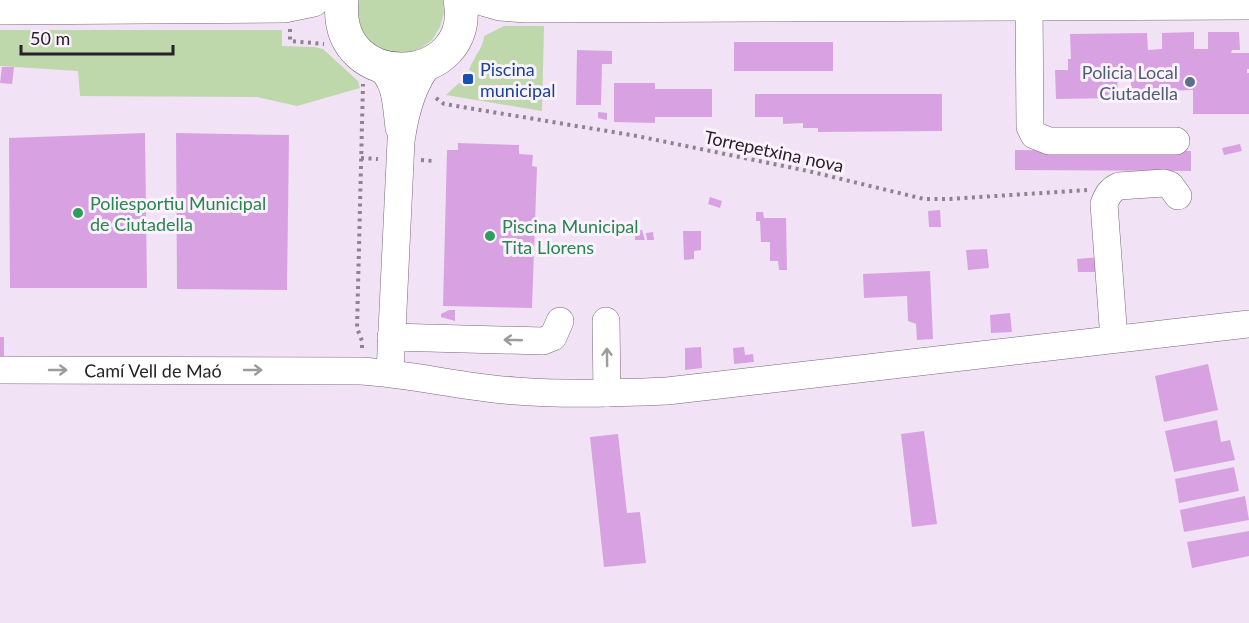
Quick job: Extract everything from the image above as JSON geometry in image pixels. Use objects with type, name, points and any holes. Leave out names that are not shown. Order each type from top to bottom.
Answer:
[{"type":"main road","points":[[337,42],[342,22],[342,0]]},
{"type":"main road","points":[[486,0],[500,4],[527,6],[1249,3]]},
{"type":"main road","points":[[0,8],[300,3],[331,21],[337,42],[358,53],[370,74],[410,70],[431,62],[445,51],[459,14],[471,18],[527,6]]},
{"type":"street","points":[[1029,5],[1030,127],[1034,135],[1049,141],[1176,141]]},
{"type":"street","points":[[390,373],[401,141],[417,82],[431,62]]},
{"type":"street","points":[[370,74],[384,70],[390,79],[395,95],[401,141]]},
{"type":"street","points":[[1114,339],[1104,204],[1109,193],[1119,186],[1170,184],[1178,196]]},
{"type":"street","points":[[391,337],[543,341],[553,337],[560,321]]},
{"type":"street","points":[[606,321],[607,393]]},
{"type":"street","name":"Camí Vell de Maó","points":[[0,370],[361,371],[516,391],[607,393],[667,391],[1249,324]]},
{"type":"path","points":[[290,41],[324,44],[337,42]]},
{"type":"path","points":[[361,371],[362,341],[357,328],[370,74]]},
{"type":"path","name":"Torrepetxina nova","points":[[436,98],[444,104],[637,136],[808,171],[924,199],[950,200],[1095,190],[1109,193]]},
{"type":"green space","points":[[353,0],[443,0],[444,12],[440,27],[432,40],[420,49],[406,54],[378,49],[357,29]]},
{"type":"green space","points":[[504,26],[544,26],[542,111],[446,95],[459,83],[465,87],[475,73],[469,70],[484,36]]},
{"type":"green space","points":[[0,30],[282,30],[282,46],[323,49],[358,81],[360,88],[297,106],[257,97],[80,96],[78,71],[0,66]]},
{"type":"building","name":"Policia Local Ciutadella","points":[[1194,32],[1194,49],[1208,49],[1208,32],[1239,32],[1240,50],[1232,50],[1231,53],[1249,53],[1247,73],[1249,73],[1249,114],[1193,114],[1193,90],[1163,91],[1163,98],[1131,98],[1131,71],[1117,71],[1118,98],[1056,99],[1055,70],[1068,70],[1068,59],[1071,59],[1070,34],[1147,33],[1148,50],[1162,49],[1162,33]]},
{"type":"building","points":[[734,42],[833,42],[833,71],[734,71]]},
{"type":"building","points":[[577,50],[612,51],[612,64],[602,64],[601,105],[576,105]]},
{"type":"building","points":[[2,67],[14,67],[12,84],[0,83]]},
{"type":"building","points":[[614,83],[655,83],[655,89],[712,89],[712,117],[655,117],[655,123],[614,122]]},
{"type":"building","points":[[755,94],[942,94],[942,131],[818,132],[818,128],[803,128],[803,123],[783,124],[783,117],[755,117]]},
{"type":"building","points":[[598,112],[607,113],[607,120],[598,118]]},
{"type":"building","name":"Poliesportiu Municipal de Ciutadella","points":[[145,133],[147,288],[10,288],[9,138]]},
{"type":"building","points":[[176,133],[289,135],[287,290],[177,289]]},
{"type":"building","name":"Piscina Municipal Tita Llorens","points":[[458,143],[519,145],[519,154],[533,155],[532,166],[537,167],[532,308],[443,306],[447,150],[458,150]]},
{"type":"building","points":[[1240,144],[1242,151],[1224,155],[1222,148]]},
{"type":"building","points":[[1015,150],[1191,151],[1191,171],[1015,170]]},
{"type":"building","points":[[710,197],[722,201],[720,208],[708,204]]},
{"type":"building","points":[[940,210],[941,227],[929,227],[928,211]]},
{"type":"building","points":[[756,212],[763,212],[764,218],[786,218],[787,270],[779,270],[778,261],[770,261],[770,242],[761,242],[760,221],[756,221]]},
{"type":"building","points":[[635,230],[642,230],[645,240],[635,240]]},
{"type":"building","points":[[683,231],[701,231],[701,250],[694,251],[694,259],[684,260]]},
{"type":"building","points":[[653,232],[654,240],[647,240],[646,233]]},
{"type":"building","points":[[987,249],[989,268],[968,270],[966,250]]},
{"type":"building","points":[[1100,257],[1101,272],[1078,272],[1077,259]]},
{"type":"building","points":[[930,271],[933,339],[917,340],[916,324],[908,321],[907,296],[864,298],[863,274]]},
{"type":"building","points":[[455,310],[455,321],[441,317],[441,314]]},
{"type":"building","points":[[1010,313],[1012,332],[991,333],[990,315]]},
{"type":"building","points":[[0,337],[4,337],[4,358],[0,358]]},
{"type":"building","points":[[701,347],[702,368],[685,370],[685,348]]},
{"type":"building","points":[[744,347],[745,355],[753,354],[754,362],[734,364],[733,348]]},
{"type":"building","points":[[1208,364],[1218,410],[1164,422],[1155,376]]},
{"type":"building","points":[[1217,420],[1221,442],[1230,440],[1235,460],[1174,472],[1165,431]]},
{"type":"building","points":[[924,431],[937,524],[912,527],[901,434]]},
{"type":"building","points":[[618,434],[627,513],[640,512],[646,563],[604,567],[590,437]]},
{"type":"building","points":[[1234,467],[1239,491],[1179,503],[1175,479]]},
{"type":"building","points":[[1245,496],[1249,520],[1184,532],[1180,510]]},
{"type":"building","points":[[1249,531],[1249,556],[1192,568],[1187,542]]},
{"type":"place","name":"Piscina municipal","points":[[468,79]]},
{"type":"place","name":"Policia Local Ciutadella","points":[[1190,82]]},
{"type":"place","name":"Poliesportiu Municipal de Ciutadella","points":[[78,213]]},
{"type":"place","name":"Piscina Municipal Tita Llorens","points":[[490,236]]}]
